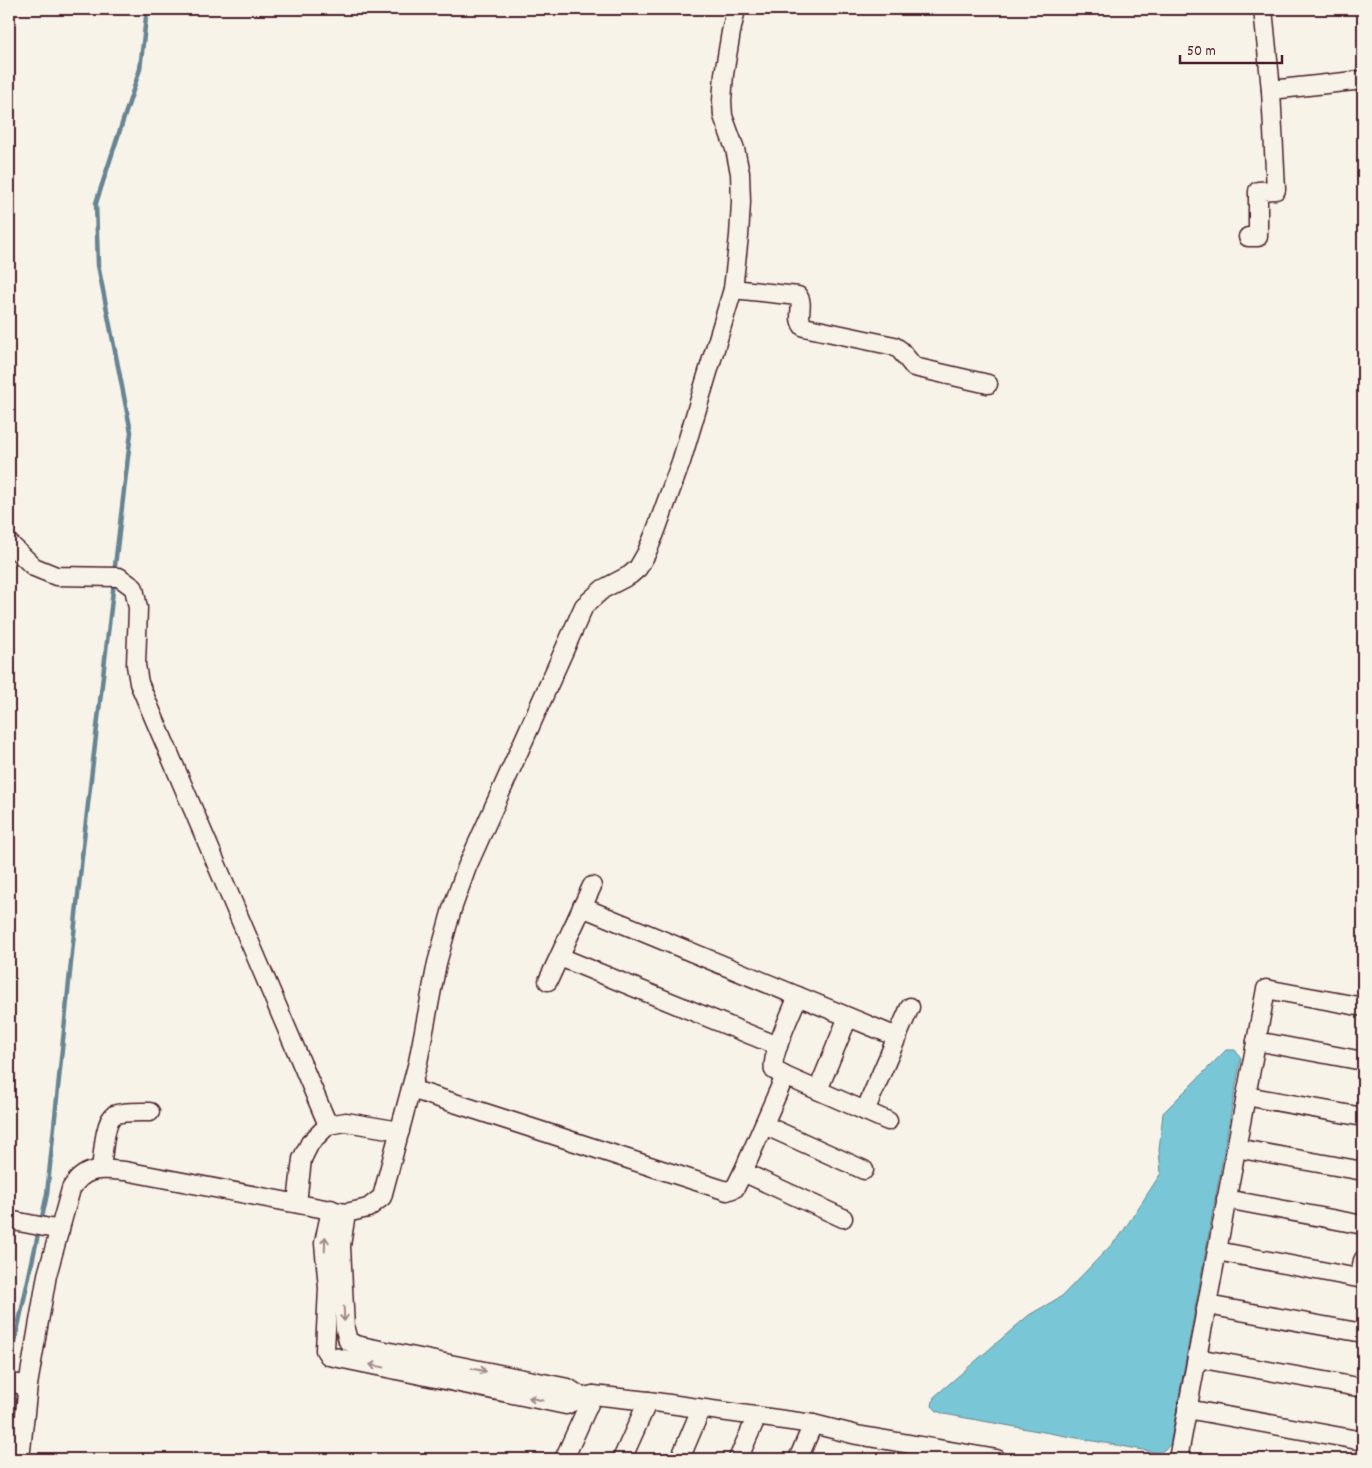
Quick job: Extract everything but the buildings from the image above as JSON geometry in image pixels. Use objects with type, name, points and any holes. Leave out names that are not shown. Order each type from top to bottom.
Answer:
[{"type":"street","points":[[20,1459],[18,1384],[47,1275],[53,1228],[71,1189],[82,1175],[102,1169],[125,1170],[338,1211],[368,1208],[382,1197],[418,1062],[437,963],[452,909],[467,867],[584,606],[603,590],[630,575],[638,568],[646,554],[681,462],[733,289],[739,236],[740,173],[737,155],[723,116],[722,101],[736,9]]},
{"type":"street","points":[[1248,238],[1258,237],[1258,191],[1276,190],[1271,90],[1262,9]]},
{"type":"street","points":[[1271,90],[1363,80]]},
{"type":"street","points":[[733,289],[798,296],[801,300],[800,321],[804,327],[894,346],[900,350],[914,367],[988,384]]},
{"type":"street","points":[[9,543],[34,567],[56,576],[119,577],[134,588],[138,608],[136,665],[139,683],[328,1124]]},
{"type":"street","points":[[548,981],[592,886]]},
{"type":"street","points":[[582,907],[897,1037]]},
{"type":"street","points":[[560,957],[778,1046]]},
{"type":"street","points":[[1178,1459],[1266,989],[1363,1007]]},
{"type":"street","points":[[798,996],[778,1046],[773,1066],[774,1070],[888,1121]]},
{"type":"street","points":[[865,1111],[910,1007]]},
{"type":"street","points":[[818,1090],[848,1017]]},
{"type":"street","points":[[1256,1041],[1363,1062]]},
{"type":"street","points":[[411,1089],[730,1191],[735,1188],[743,1172],[785,1076]]},
{"type":"street","points":[[1246,1096],[1363,1117]]},
{"type":"street","points":[[102,1169],[108,1125],[113,1116],[122,1113],[150,1112]]},
{"type":"street","points":[[297,1203],[302,1159],[310,1143],[328,1124],[346,1122],[400,1131]]},
{"type":"street","points":[[764,1125],[864,1170]]},
{"type":"street","points":[[1236,1148],[1363,1171]]},
{"type":"street","points":[[743,1172],[843,1218]]},
{"type":"street","points":[[1226,1199],[1363,1225]]},
{"type":"street","points":[[338,1211],[324,1243],[328,1288],[325,1350],[330,1356],[566,1405],[588,1396]]},
{"type":"street","points":[[338,1211],[342,1246],[345,1329],[348,1341],[356,1345],[568,1388],[588,1396],[648,1401],[813,1424],[857,1435],[924,1456],[941,1459]]},
{"type":"street","points":[[14,1221],[53,1228]]},
{"type":"street","points":[[1217,1251],[1362,1279],[1363,1260]]},
{"type":"street","points":[[1207,1305],[1363,1333]]},
{"type":"street","points":[[1197,1358],[1363,1388]]},
{"type":"street","points":[[564,1459],[588,1396]]},
{"type":"street","points":[[622,1459],[648,1401]]},
{"type":"street","points":[[680,1459],[701,1409]]},
{"type":"street","points":[[1187,1409],[1363,1441]]},
{"type":"street","points":[[738,1459],[757,1416]]},
{"type":"street","points":[[798,1459],[813,1424]]},
{"type":"street","points":[[857,1435],[996,1459]]},
{"type":"water","points":[[1226,1050],[1235,1050],[1241,1058],[1170,1445],[1160,1453],[944,1414],[937,1411],[932,1406],[934,1397],[1029,1315],[1062,1296],[1120,1236],[1161,1173],[1159,1150],[1163,1113]]},
{"type":"waterway","points":[[114,574],[131,432],[98,265],[96,203],[140,69],[147,9]]},
{"type":"waterway","points":[[41,1222],[47,1194],[83,847],[114,582]]},
{"type":"waterway","points":[[9,1368],[39,1230]]}]
